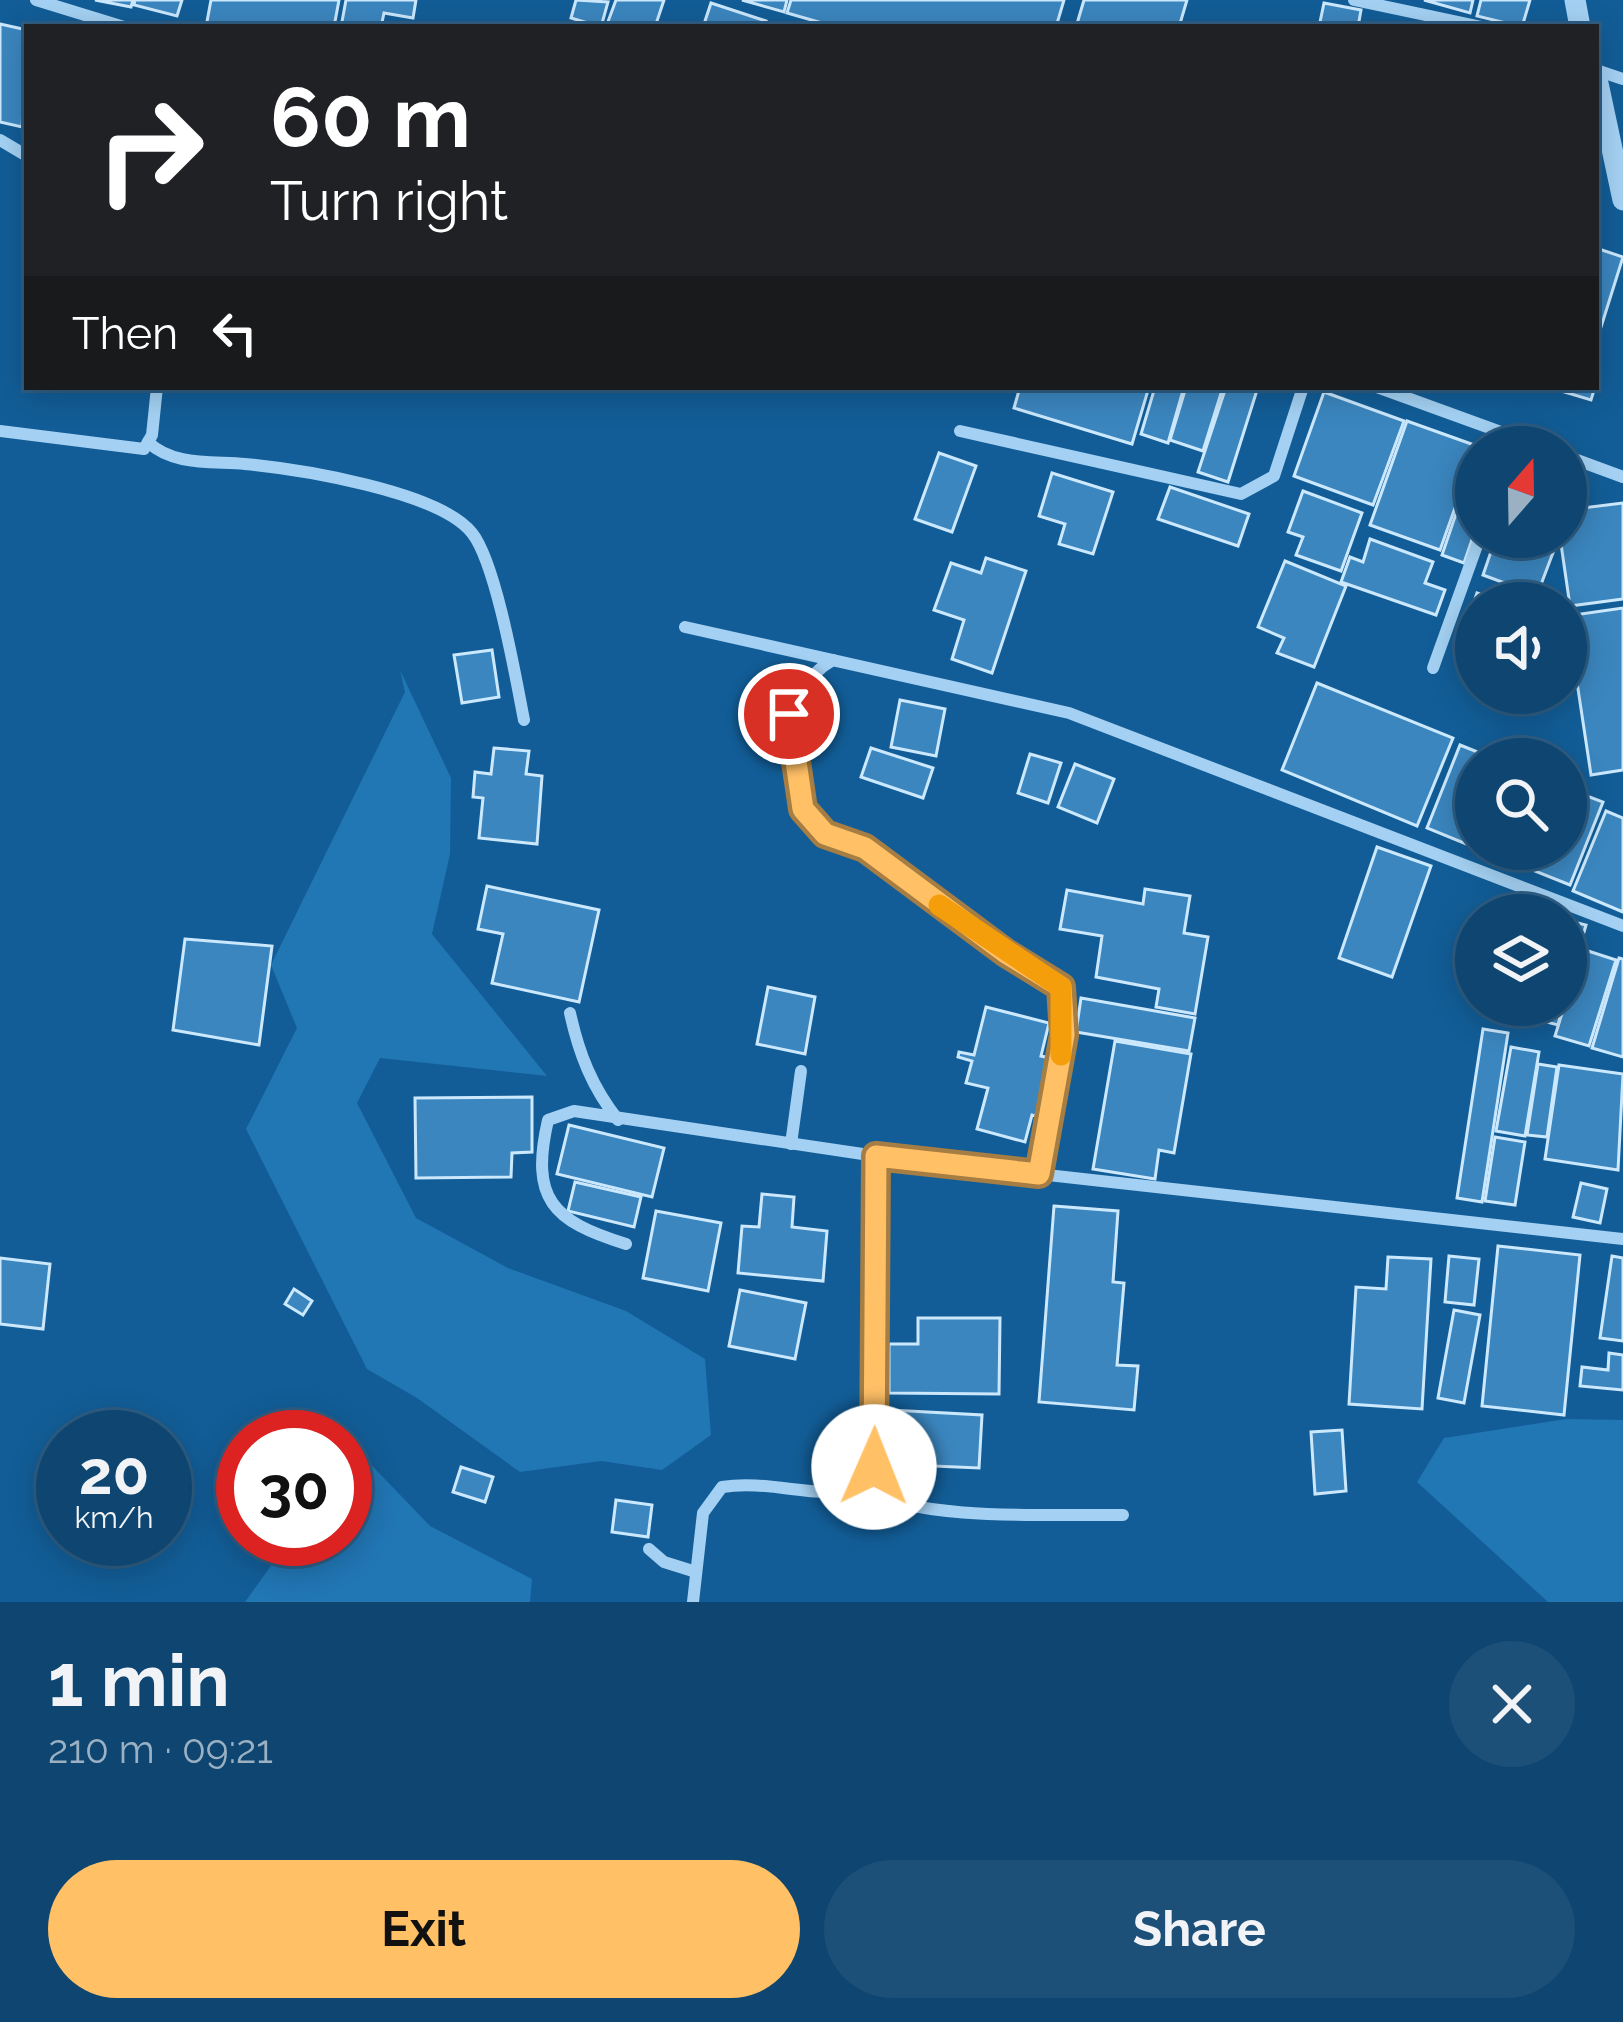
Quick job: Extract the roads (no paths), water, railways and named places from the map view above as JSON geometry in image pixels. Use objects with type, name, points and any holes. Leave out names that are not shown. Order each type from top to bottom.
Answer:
[{"type":"street","points":[[36,0],[114,24]]},
{"type":"street","points":[[1354,0],[1468,24]]},
{"type":"street","points":[[1599,86],[1623,200]]},
{"type":"street","points":[[0,431],[144,448],[157,390]]},
{"type":"street","points":[[960,431],[1240,494],[1274,476],[1302,390]]},
{"type":"street","points":[[1384,390],[1474,426]]},
{"type":"street","points":[[148,442],[167,456],[252,465],[350,484],[448,512],[474,535],[507,631],[524,720]]},
{"type":"street","points":[[1587,464],[1623,477]]},
{"type":"street","points":[[1433,668],[1472,558]]},
{"type":"street","points":[[685,626],[1070,713],[1623,926]]},
{"type":"street","points":[[833,660],[800,686],[789,714],[803,809],[825,834],[865,848],[1006,953],[1061,987],[1064,1035],[1039,1174]]},
{"type":"street","points":[[570,1013],[578,1049],[598,1094],[619,1121]]},
{"type":"street","points":[[791,1144],[801,1071]]},
{"type":"street","points":[[626,1244],[588,1232],[557,1214],[544,1190],[541,1153],[548,1120],[574,1111],[876,1156],[1623,1239]]},
{"type":"street","points":[[862,1489],[874,1467],[876,1156]]},
{"type":"street","points":[[692,1602],[703,1514],[722,1487],[741,1484],[843,1494],[862,1489],[884,1502],[1124,1515]]},
{"type":"street","points":[[649,1549],[664,1562],[696,1572]]}]
